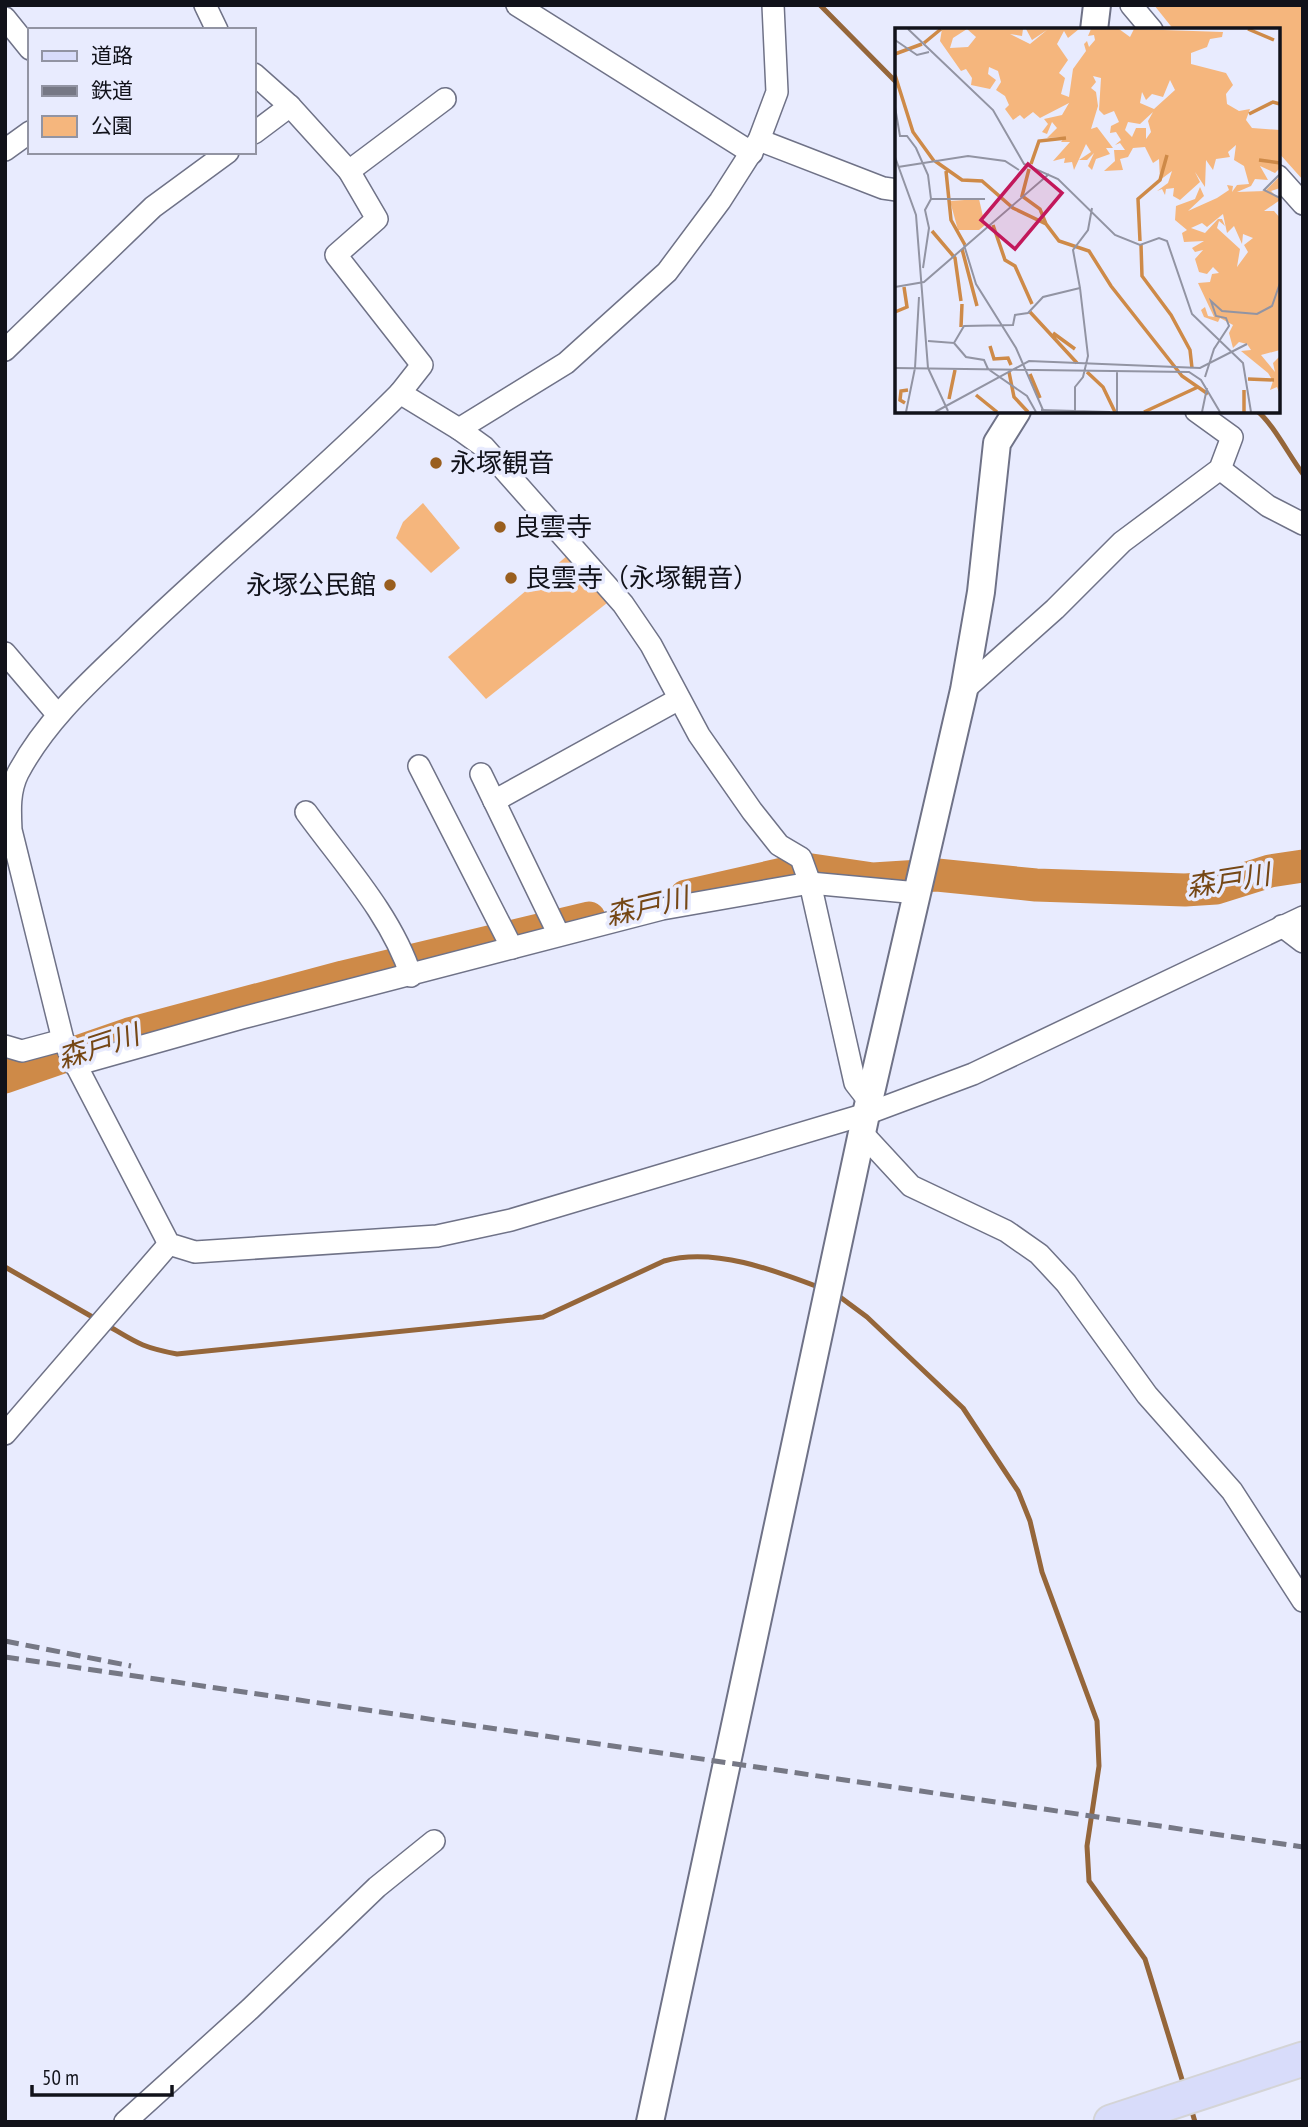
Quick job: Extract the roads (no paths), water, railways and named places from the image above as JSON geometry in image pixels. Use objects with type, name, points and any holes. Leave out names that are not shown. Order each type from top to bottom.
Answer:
[{"type":"main road","points":[[1111,2122],[1185,2095],[1303,2059]]},
{"type":"street","points":[[517,5],[756,147],[895,190]]},
{"type":"street","points":[[459,429],[566,363],[667,272],[756,147],[778,85],[774,5]]},
{"type":"street","points":[[1094,28],[1097,5]]},
{"type":"street","points":[[1131,5],[1150,28]]},
{"type":"street","points":[[5,18],[28,47]]},
{"type":"street","points":[[256,76],[290,106],[349,171],[377,219],[337,255],[422,365],[400,393],[281,506],[155,619],[57,714],[18,774],[8,796],[17,860],[63,1040],[169,1244],[195,1252],[437,1237],[511,1220],[866,1116],[973,1074],[1303,916]]},
{"type":"street","points":[[349,171],[445,99]]},
{"type":"street","points":[[256,132],[290,106]]},
{"type":"street","points":[[5,150],[28,133]]},
{"type":"street","points":[[5,350],[153,207],[225,154]]},
{"type":"street","points":[[1280,178],[1303,204]]},
{"type":"street","points":[[400,393],[484,447],[622,604],[651,645],[699,735],[752,811],[779,845],[801,858],[855,1083],[866,1116],[911,1186],[1006,1231],[1039,1254],[1066,1283],[1147,1395],[1232,1491],[1303,1601]]},
{"type":"street","points":[[650,2122],[828,1289],[964,690],[981,592],[997,443],[1016,413]]},
{"type":"street","points":[[964,690],[1055,609],[1122,542],[1220,468],[1232,437],[1199,413]]},
{"type":"street","points":[[1220,468],[1268,506],[1303,524]]},
{"type":"street","points":[[5,653],[57,714]]},
{"type":"street","points":[[494,801],[679,699]]},
{"type":"street","points":[[419,766],[512,948]]},
{"type":"street","points":[[481,774],[559,935]]},
{"type":"street","points":[[306,812],[368,897],[404,953],[411,976]]},
{"type":"street","points":[[75,1065],[559,935],[806,873],[919,892]]},
{"type":"street","points":[[1282,926],[1303,942]]},
{"type":"street","points":[[5,1046],[22,1051],[63,1040]]},
{"type":"street","points":[[5,1434],[169,1244]]},
{"type":"street","points":[[125,2122],[250,2009],[377,1886],[434,1841]]},
{"type":"waterway","points":[[820,5],[895,81]]},
{"type":"waterway","points":[[1259,413],[1275,431],[1303,474]]},
{"type":"waterway","name":"森戸川","points":[[686,896],[805,869],[873,879],[937,875],[1036,885],[1185,890],[1216,888],[1270,871],[1303,866]]},
{"type":"waterway","name":"森戸川","points":[[5,1077],[129,1034],[343,977],[589,918]]},
{"type":"waterway","points":[[105,1324],[139,1343],[177,1354],[543,1317],[664,1261],[683,1257],[744,1262],[821,1288]]},
{"type":"waterway","points":[[5,1267],[96,1319]]},
{"type":"waterway","points":[[836,1294],[867,1317],[963,1408],[1018,1491],[1030,1521],[1042,1572],[1097,1721],[1099,1766],[1087,1846],[1089,1881],[1145,1959],[1184,2086]]},
{"type":"waterway","points":[[1191,2108],[1195,2122]]},
{"type":"railway","points":[[5,1641],[131,1666]]},
{"type":"railway","points":[[5,1657],[1303,1847]]},
{"type":"place","name":"永塚観音","points":[[436,463]]},
{"type":"place","name":"良雲寺","points":[[500,527]]},
{"type":"place","name":"良雲寺（永塚観音）","points":[[511,578]]},
{"type":"place","name":"永塚公民館","points":[[390,585]]}]
